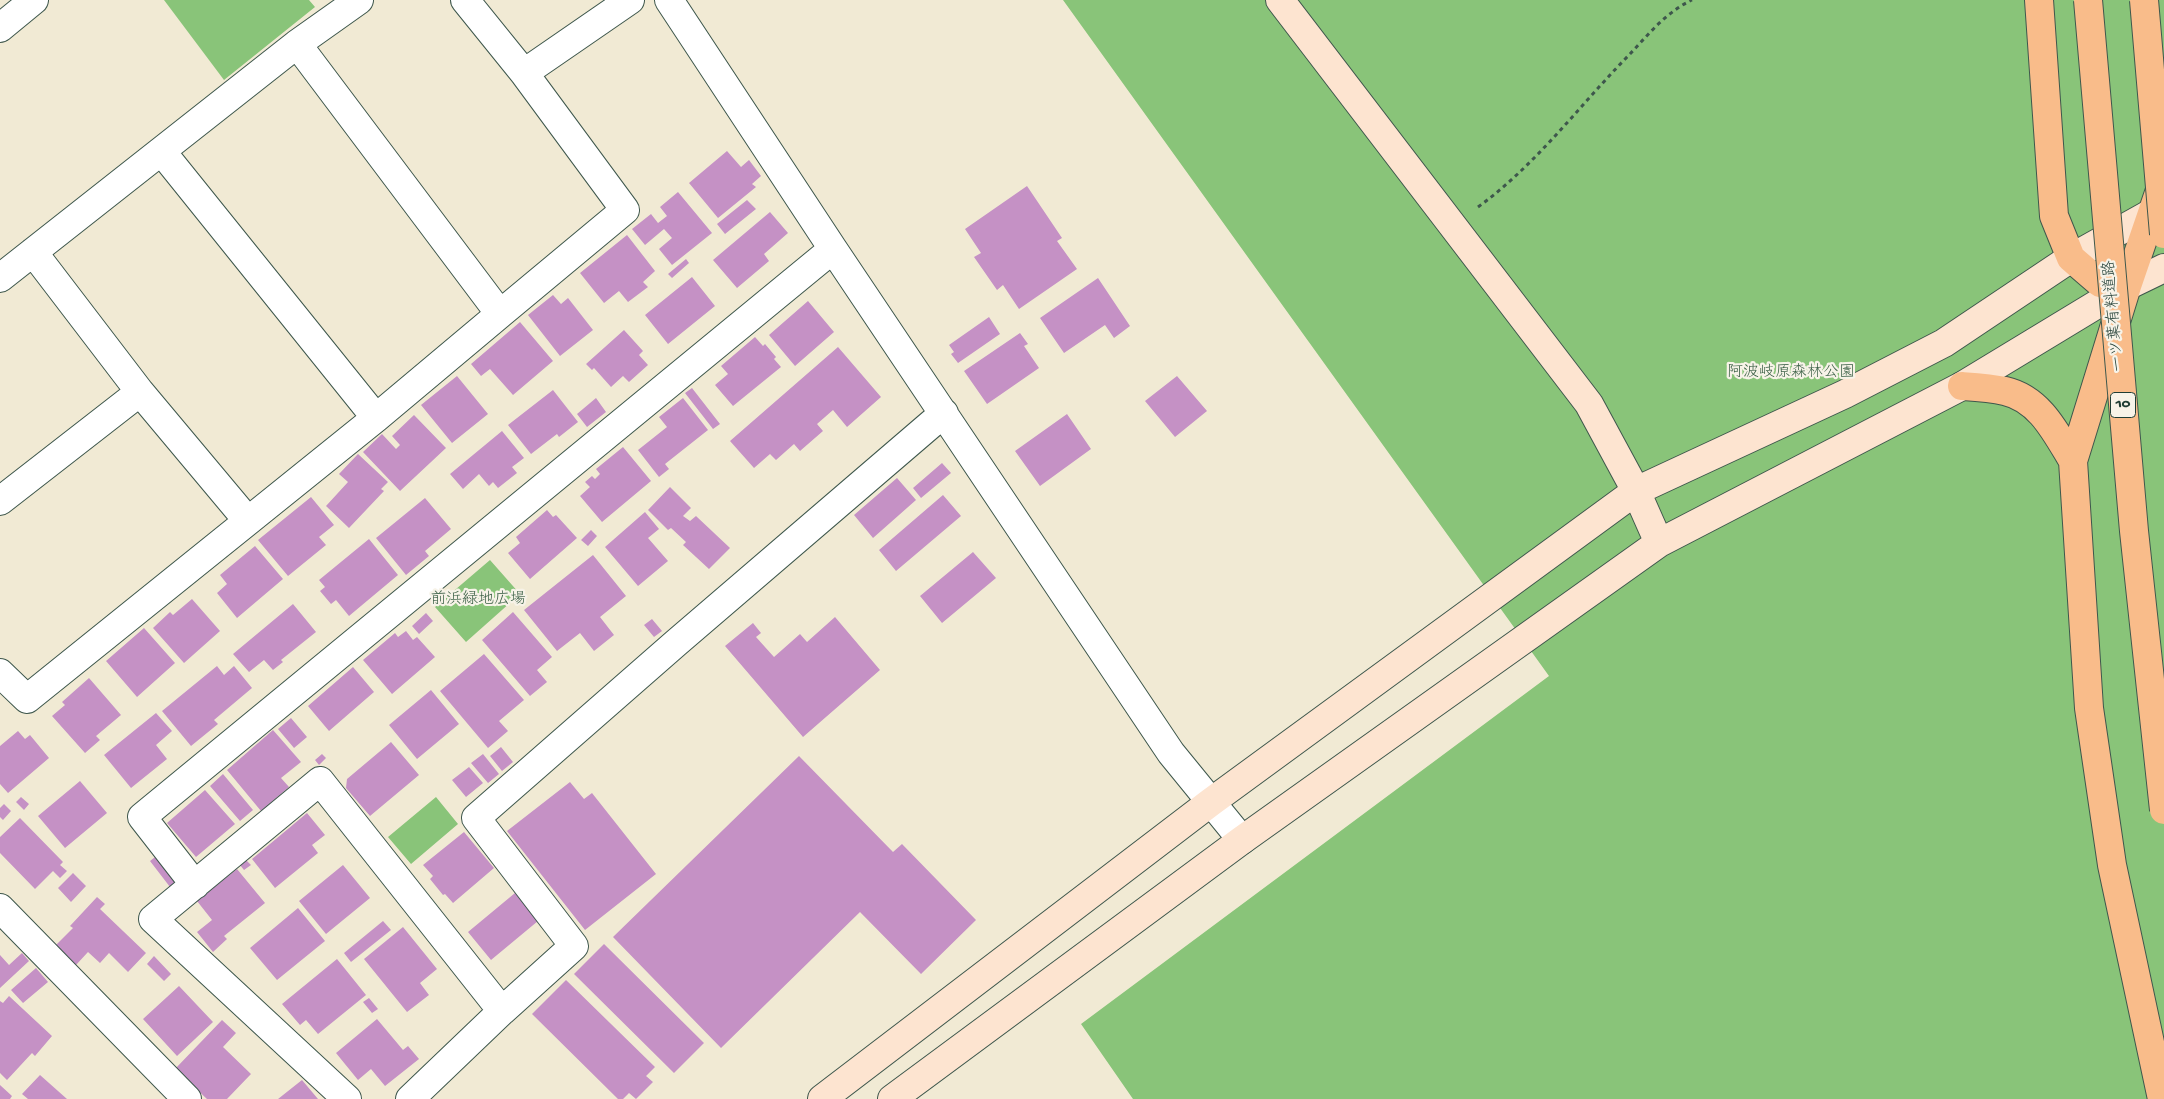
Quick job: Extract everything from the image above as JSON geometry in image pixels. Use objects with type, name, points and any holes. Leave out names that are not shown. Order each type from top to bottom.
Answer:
[{"type":"main road","points":[[2039,0],[2054,216],[2071,258],[2100,283],[2126,286]]},
{"type":"main road","name":"一ツ葉有料道路","points":[[2088,0],[2134,531],[2164,810]]},
{"type":"main road","points":[[2144,0],[2161,217]]},
{"type":"main road","points":[[2162,1099],[2112,865],[2089,708],[2073,461],[2126,286],[2161,217],[2164,178]]},
{"type":"main road","points":[[1962,386],[2006,391],[2025,400],[2047,418],[2073,461]]},
{"type":"street","points":[[0,28],[34,0]]},
{"type":"street","points":[[0,278],[297,44],[359,0]]},
{"type":"street","points":[[0,673],[27,699],[376,418],[626,210],[524,73],[465,0]]},
{"type":"street","points":[[524,73],[630,0]]},
{"type":"street","points":[[669,0],[833,249],[1171,753],[1242,840]]},
{"type":"street","points":[[1280,0],[1454,225],[1588,404],[1636,491],[1659,543]]},
{"type":"street","points":[[297,44],[500,314]]},
{"type":"street","points":[[162,152],[376,418]]},
{"type":"street","points":[[822,1099],[1210,802],[1636,491],[1845,394],[1944,343],[2071,258],[2161,217]]},
{"type":"street","points":[[195,885],[142,817],[833,249]]},
{"type":"street","points":[[33,252],[140,392],[248,521]]},
{"type":"street","points":[[894,1098],[1242,840],[1659,543],[1962,386],[2126,286],[2164,268]]},
{"type":"street","points":[[0,501],[140,392]]},
{"type":"street","points":[[410,1099],[502,1011],[574,946],[476,818],[944,413]]},
{"type":"street","points":[[347,1099],[153,920],[320,781],[502,1011]]},
{"type":"street","points":[[0,908],[187,1099]]},
{"type":"path","points":[[1454,225],[1504,188],[1648,35],[1676,7],[1692,0]]},
{"type":"green space","points":[[164,0],[309,0],[315,7],[224,80]]},
{"type":"green space","name":"阿波岐原森林公園","points":[[1063,0],[2164,0],[2164,1099],[1133,1099],[1081,1024],[1549,676]]},
{"type":"green space","name":"前浜緑地広場","points":[[490,560],[520,594],[466,642],[435,607]]},
{"type":"green space","points":[[436,797],[458,824],[411,864],[388,837]]},
{"type":"building","points":[[727,151],[741,167],[749,160],[761,176],[752,184],[756,187],[718,218],[689,183]]},
{"type":"building","points":[[1027,186],[1062,238],[1057,241],[1077,269],[1019,309],[1003,285],[997,290],[974,257],[981,253],[965,229]]},
{"type":"building","points":[[678,192],[712,233],[672,265],[659,249],[672,238],[664,229],[645,245],[632,229],[651,214],[658,223],[667,216],[660,207]]},
{"type":"building","points":[[747,200],[756,209],[725,234],[717,224]]},
{"type":"building","points":[[770,212],[788,233],[764,254],[769,261],[737,288],[713,260]]},
{"type":"building","points":[[627,235],[655,271],[643,282],[648,287],[628,302],[619,291],[604,303],[580,273]]},
{"type":"building","points":[[686,259],[689,263],[672,278],[668,274]]},
{"type":"building","points":[[692,277],[715,306],[668,344],[645,315]]},
{"type":"building","points":[[1098,278],[1130,326],[1114,338],[1105,325],[1064,353],[1040,318]]},
{"type":"building","points":[[553,295],[561,304],[568,298],[593,330],[560,356],[528,315]]},
{"type":"building","points":[[808,301],[834,332],[795,366],[769,335]]},
{"type":"building","points":[[989,317],[1000,334],[958,363],[951,354],[954,352],[949,345]]},
{"type":"building","points":[[520,322],[553,361],[513,395],[490,369],[481,376],[471,364]]},
{"type":"building","points":[[624,330],[643,351],[639,355],[648,365],[629,382],[623,376],[611,387],[594,368],[592,370],[586,364]]},
{"type":"building","points":[[1020,333],[1028,344],[1024,346],[1039,368],[987,404],[964,371]]},
{"type":"building","points":[[755,337],[763,346],[765,344],[776,357],[774,359],[781,367],[733,406],[715,385],[728,374],[721,366]]},
{"type":"building","points":[[838,347],[881,397],[847,427],[833,410],[817,424],[823,431],[800,451],[794,444],[776,460],[770,454],[754,468],[730,441]]},
{"type":"building","points":[[457,376],[488,414],[452,443],[421,405]]},
{"type":"building","points":[[1177,376],[1207,411],[1175,437],[1145,401]]},
{"type":"building","points":[[692,388],[720,424],[713,429],[685,393]]},
{"type":"building","points":[[553,390],[578,422],[559,437],[557,434],[531,454],[508,425]]},
{"type":"building","points":[[596,398],[606,412],[587,427],[577,414]]},
{"type":"building","points":[[683,398],[708,430],[665,464],[669,469],[659,477],[638,450],[667,427],[659,417]]},
{"type":"building","points":[[1067,414],[1091,449],[1040,486],[1015,451]]},
{"type":"building","points":[[414,415],[446,448],[400,491],[363,452],[382,434],[396,449],[400,445],[392,436]]},
{"type":"building","points":[[502,431],[524,458],[512,467],[517,473],[498,488],[493,482],[489,486],[479,474],[463,489],[450,474]]},
{"type":"building","points":[[623,447],[651,481],[602,522],[580,496],[590,487],[585,482],[592,476],[595,479],[600,474],[596,469]]},
{"type":"building","points":[[358,454],[388,482],[381,489],[384,491],[349,528],[326,506],[348,482],[339,474]]},
{"type":"building","points":[[942,463],[951,473],[921,498],[913,488]]},
{"type":"building","points":[[897,478],[916,500],[873,538],[854,515]]},
{"type":"building","points":[[670,487],[691,508],[683,516],[690,521],[696,516],[730,548],[709,569],[683,545],[686,542],[671,528],[668,530],[648,510]]},
{"type":"building","points":[[943,495],[961,516],[896,571],[879,550]]},
{"type":"building","points":[[311,497],[334,525],[319,537],[326,545],[288,576],[258,540]]},
{"type":"building","points":[[425,498],[451,529],[425,551],[429,556],[406,575],[376,538]]},
{"type":"building","points":[[547,510],[553,517],[556,515],[577,538],[530,579],[508,553],[520,543],[516,537]]},
{"type":"building","points":[[645,512],[659,529],[648,538],[668,561],[638,586],[605,547]]},
{"type":"building","points":[[591,530],[597,536],[588,546],[581,540]]},
{"type":"building","points":[[369,539],[398,575],[349,616],[336,600],[331,604],[320,591],[325,587],[319,580]]},
{"type":"building","points":[[255,546],[283,579],[237,618],[217,593],[227,584],[220,575]]},
{"type":"building","points":[[973,552],[996,578],[942,623],[920,596]]},
{"type":"building","points":[[593,555],[626,596],[600,617],[614,635],[594,651],[580,633],[557,651],[524,610]]},
{"type":"building","points":[[192,599],[220,631],[184,663],[153,628],[170,612],[173,615]]},
{"type":"building","points":[[293,604],[316,632],[281,660],[283,662],[273,670],[264,660],[249,672],[233,654]]},
{"type":"building","points":[[513,612],[552,657],[537,670],[547,682],[530,696],[482,640]]},
{"type":"building","points":[[426,613],[433,621],[419,634],[412,626]]},
{"type":"building","points":[[835,617],[880,670],[803,737],[725,646],[753,623],[761,633],[756,637],[774,657],[800,634],[807,642]]},
{"type":"building","points":[[652,619],[662,631],[654,637],[644,625]]},
{"type":"building","points":[[144,628],[175,663],[137,697],[106,661]]},
{"type":"building","points":[[406,631],[413,640],[417,637],[435,657],[392,694],[363,660],[395,633],[398,637]]},
{"type":"building","points":[[484,654],[524,700],[499,721],[508,731],[488,748],[440,691]]},
{"type":"building","points":[[217,666],[224,675],[234,666],[252,688],[214,720],[218,724],[191,746],[162,711]]},
{"type":"building","points":[[353,667],[374,692],[329,731],[308,706]]},
{"type":"building","points":[[89,678],[121,715],[96,736],[100,740],[85,753],[52,716],[65,705],[62,702]]},
{"type":"building","points":[[431,690],[459,724],[417,759],[389,725]]},
{"type":"building","points":[[156,713],[172,731],[156,745],[167,759],[131,788],[104,755]]},
{"type":"building","points":[[291,718],[307,737],[294,748],[278,729]]},
{"type":"building","points":[[273,730],[301,762],[281,778],[289,787],[261,811],[227,770]]},
{"type":"building","points":[[18,731],[25,739],[30,735],[49,758],[8,793],[0,784],[0,746]]},
{"type":"building","points":[[391,742],[419,775],[370,816],[346,788],[347,779]]},
{"type":"building","points":[[501,747],[513,762],[502,771],[490,756]]},
{"type":"building","points":[[322,754],[326,758],[319,765],[315,760]]},
{"type":"building","points":[[483,754],[499,774],[488,783],[471,763]]},
{"type":"building","points":[[799,756],[893,852],[902,844],[976,920],[921,974],[860,912],[721,1048],[613,937]]},
{"type":"building","points":[[469,767],[483,783],[466,797],[452,780]]},
{"type":"building","points":[[223,774],[253,810],[240,821],[210,786]]},
{"type":"building","points":[[80,781],[107,813],[65,848],[38,816]]},
{"type":"building","points":[[570,782],[584,799],[592,793],[656,874],[585,930],[507,831]]},
{"type":"building","points":[[205,790],[235,824],[196,857],[167,823]]},
{"type":"building","points":[[21,797],[29,804],[24,810],[16,802]]},
{"type":"building","points":[[4,804],[11,811],[3,820],[0,817],[0,808]]},
{"type":"building","points":[[307,813],[325,835],[312,845],[318,853],[275,888],[252,859]]},
{"type":"building","points":[[20,818],[63,862],[60,865],[67,871],[60,878],[53,871],[35,889],[0,853],[0,837]]},
{"type":"building","points":[[464,832],[494,868],[453,903],[445,894],[443,895],[430,879],[433,876],[423,865]]},
{"type":"building","points":[[159,854],[180,879],[170,887],[150,861]]},
{"type":"building","points":[[246,860],[251,865],[244,870],[240,865]]},
{"type":"building","points":[[343,865],[370,898],[326,934],[299,901]]},
{"type":"building","points":[[237,869],[265,903],[224,936],[227,939],[213,952],[197,932],[212,920],[197,901]]},
{"type":"building","points":[[73,873],[86,886],[71,902],[58,888]]},
{"type":"building","points":[[515,893],[538,921],[491,960],[468,932]]},
{"type":"building","points":[[97,897],[105,904],[100,909],[146,953],[128,972],[109,953],[100,963],[88,952],[76,965],[56,945],[73,928],[70,926]]},
{"type":"building","points":[[298,908],[325,941],[277,980],[250,948]]},
{"type":"building","points":[[383,921],[391,930],[351,962],[344,953]]},
{"type":"building","points":[[403,927],[437,969],[420,983],[429,995],[407,1012],[364,959]]},
{"type":"building","points":[[604,944],[704,1043],[674,1073],[574,974]]},
{"type":"building","points":[[22,953],[29,961],[0,988],[0,955],[9,965]]},
{"type":"building","points":[[154,956],[171,974],[164,981],[147,964]]},
{"type":"building","points":[[337,959],[366,995],[318,1034],[306,1020],[300,1025],[282,1004]]},
{"type":"building","points":[[36,968],[48,982],[23,1003],[11,990]]},
{"type":"building","points":[[566,980],[655,1067],[646,1076],[653,1082],[636,1099],[629,1093],[623,1099],[618,1099],[532,1014]]},
{"type":"building","points":[[179,986],[213,1022],[177,1056],[143,1019]]},
{"type":"building","points":[[9,996],[52,1036],[35,1056],[32,1053],[7,1080],[0,1073],[0,1001],[3,1003]]},
{"type":"building","points":[[369,998],[378,1009],[372,1013],[363,1002]]},
{"type":"building","points":[[377,1019],[403,1050],[408,1046],[419,1059],[385,1086],[371,1069],[358,1080],[336,1053]]},
{"type":"building","points":[[222,1020],[236,1033],[223,1047],[251,1074],[227,1099],[207,1099],[175,1069]]},
{"type":"building","points":[[40,1075],[67,1099],[28,1099],[22,1094]]},
{"type":"building","points":[[302,1080],[318,1099],[278,1099]]},
{"type":"building","points":[[0,1085],[12,1096],[10,1099],[0,1099]]}]
